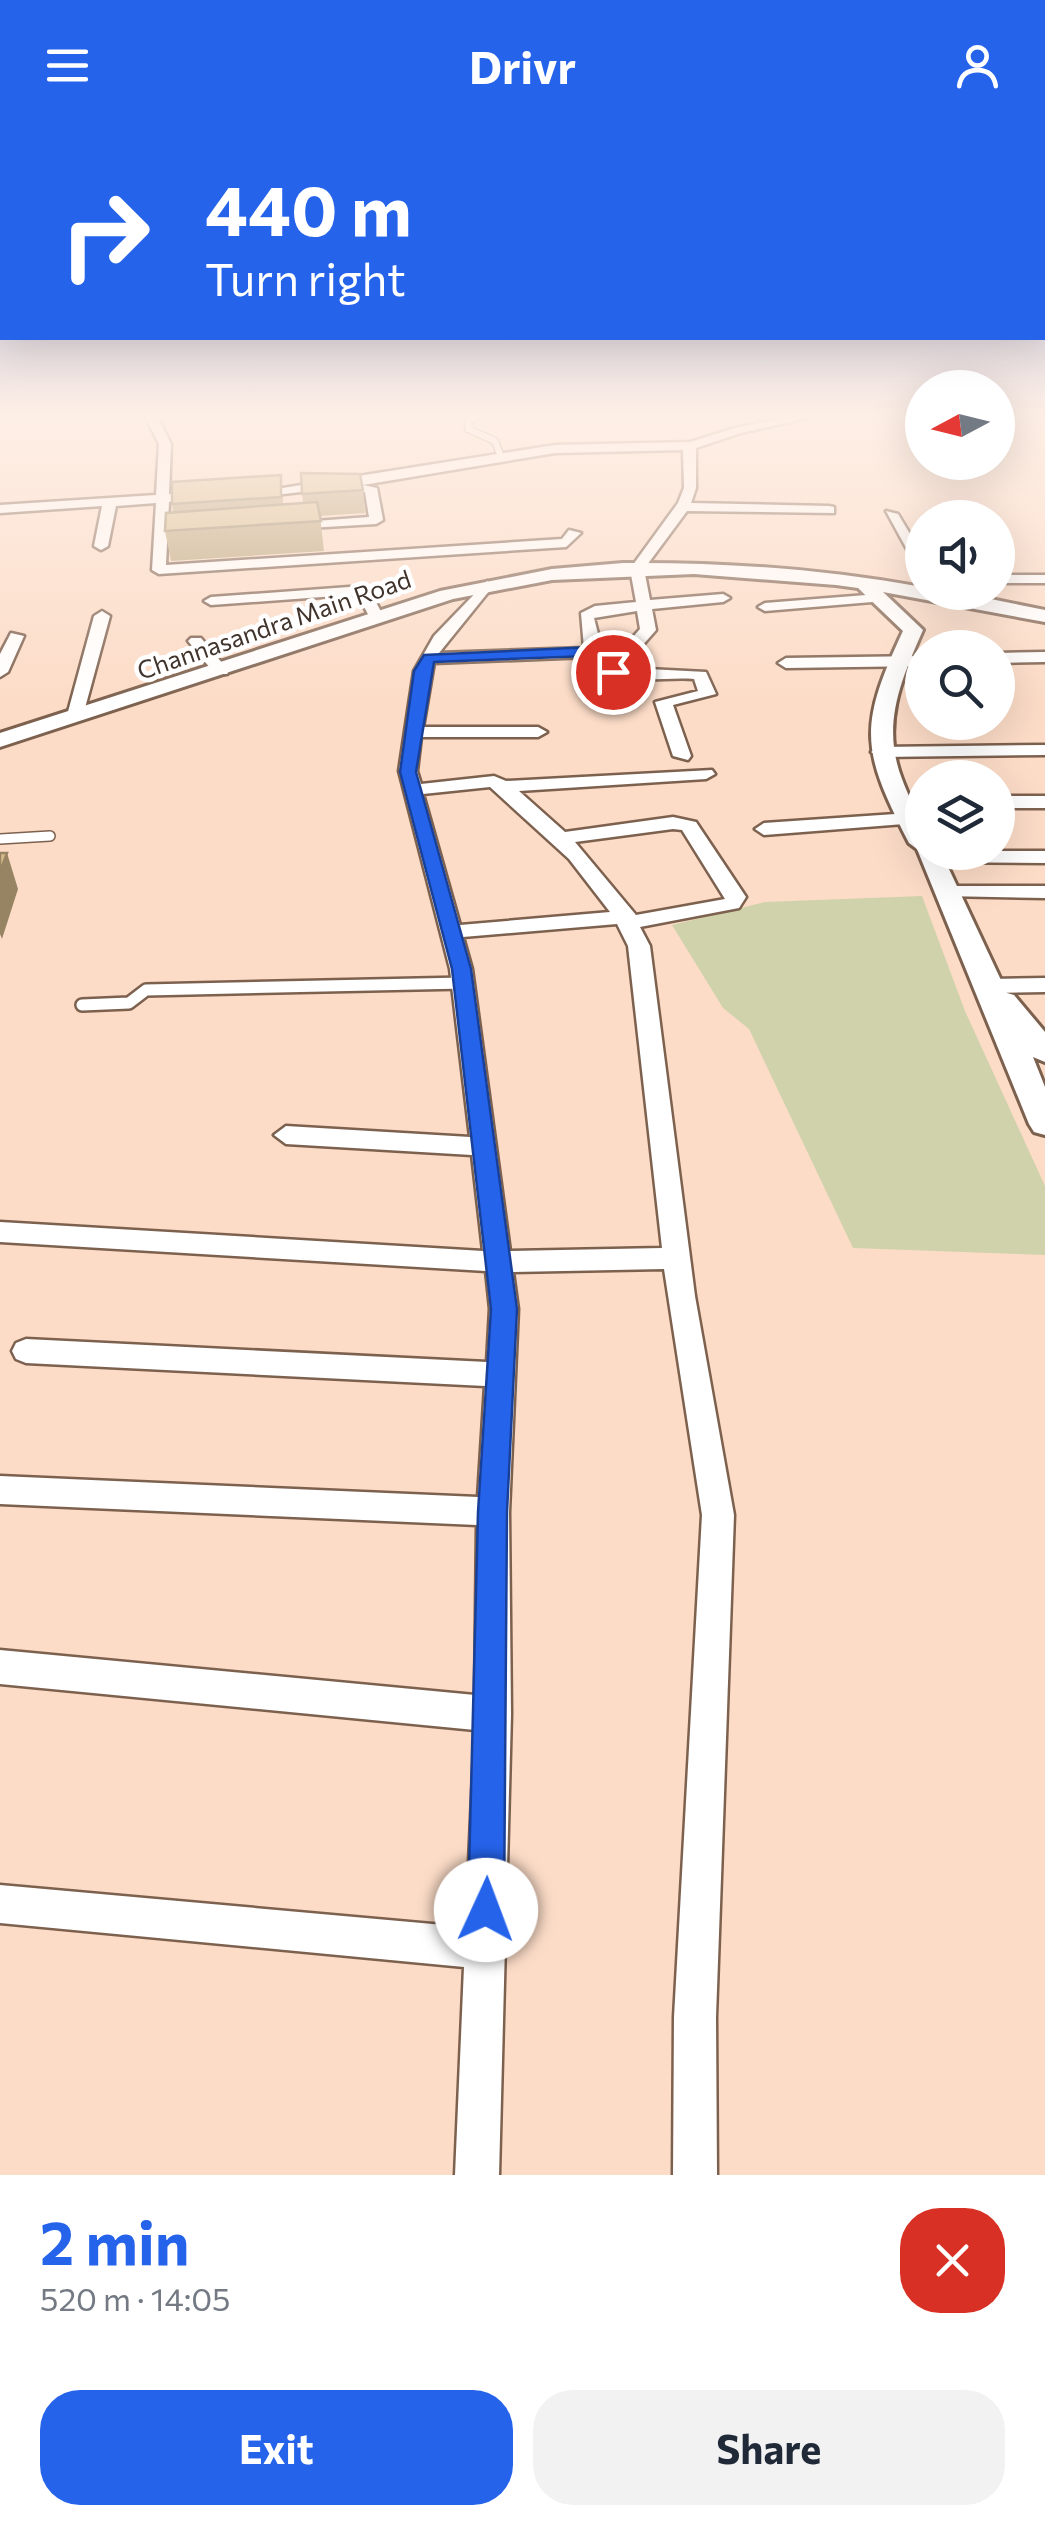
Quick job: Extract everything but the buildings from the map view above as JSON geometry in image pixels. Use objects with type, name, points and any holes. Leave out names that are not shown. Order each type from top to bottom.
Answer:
[{"type":"street","points":[[101,546],[108,511]]},
{"type":"street","points":[[164,511],[159,570],[570,538],[578,572]]},
{"type":"street","points":[[294,511],[294,525],[376,520],[375,511]]},
{"type":"street","points":[[642,675],[633,649],[648,631],[636,569],[679,511]]},
{"type":"street","points":[[891,514],[905,537]]},
{"type":"street","points":[[162,535],[179,534]]},
{"type":"street","name":"Channasandra Main Road","points":[[0,740],[488,585],[578,572],[636,569],[751,572],[871,591],[905,589]]},
{"type":"street","points":[[1015,579],[1045,579]]},
{"type":"street","points":[[477,2175],[492,1714],[493,1512],[504,1309],[464,983],[408,772],[422,671],[439,639],[488,585]]},
{"type":"street","points":[[211,601],[349,591],[365,594],[377,619]]},
{"type":"street","points":[[765,608],[871,591],[913,630]]},
{"type":"street","points":[[682,756],[663,702],[709,691],[694,674],[642,675],[603,667],[592,652],[586,629],[589,612],[724,598]]},
{"type":"street","name":"Channasandra Main Road","points":[[1015,610],[1045,616]]},
{"type":"street","points":[[74,719],[102,616]]},
{"type":"street","points":[[0,672],[16,636]]},
{"type":"street","points":[[196,641],[221,671]]},
{"type":"street","points":[[429,658],[592,652]]},
{"type":"street","points":[[1015,657],[1045,656]]},
{"type":"street","points":[[786,663],[905,661]]},
{"type":"street","points":[[905,668],[886,687],[878,733],[883,771],[905,800]]},
{"type":"street","points":[[414,732],[538,732]]},
{"type":"street","points":[[880,752],[1045,750]]},
{"type":"street","points":[[502,788],[706,774]]},
{"type":"street","points":[[414,790],[494,781],[558,839],[628,920],[639,946],[676,1258],[718,1516],[696,2017],[695,2175]]},
{"type":"street","points":[[1015,802],[1045,802]]},
{"type":"street","points":[[764,829],[905,809]]},
{"type":"street","points":[[452,932],[628,920],[732,904],[736,897],[689,826],[674,823],[558,839]]},
{"type":"street","points":[[1015,854],[1045,856]]},
{"type":"street","points":[[938,870],[992,986],[1012,1050],[1045,1124]]},
{"type":"street","points":[[950,892],[1045,892]]},
{"type":"street","points":[[992,986],[1045,985]]},
{"type":"street","points":[[992,986],[1034,1023],[1045,1052]]},
{"type":"street","points":[[286,1135],[485,1147]]},
{"type":"street","points":[[0,1232],[500,1262],[676,1258]]},
{"type":"street","points":[[26,1351],[500,1375]]},
{"type":"street","points":[[0,1490],[493,1512]]},
{"type":"street","points":[[0,1667],[492,1714]]},
{"type":"street","points":[[0,1904],[485,1949]]},
{"type":"lane","points":[[0,839],[50,836]]},
{"type":"lane","points":[[82,1005],[130,1003],[146,990],[464,983]]},
{"type":"green space","points":[[922,896],[965,1011],[1045,1186],[1045,1255],[853,1248],[749,1029],[723,1008],[672,925],[765,902]]},
{"type":"route","points":[[486,1910],[493,1512],[504,1309],[462,969],[408,772],[422,671],[429,658],[592,652],[603,667],[613,672]]}]
